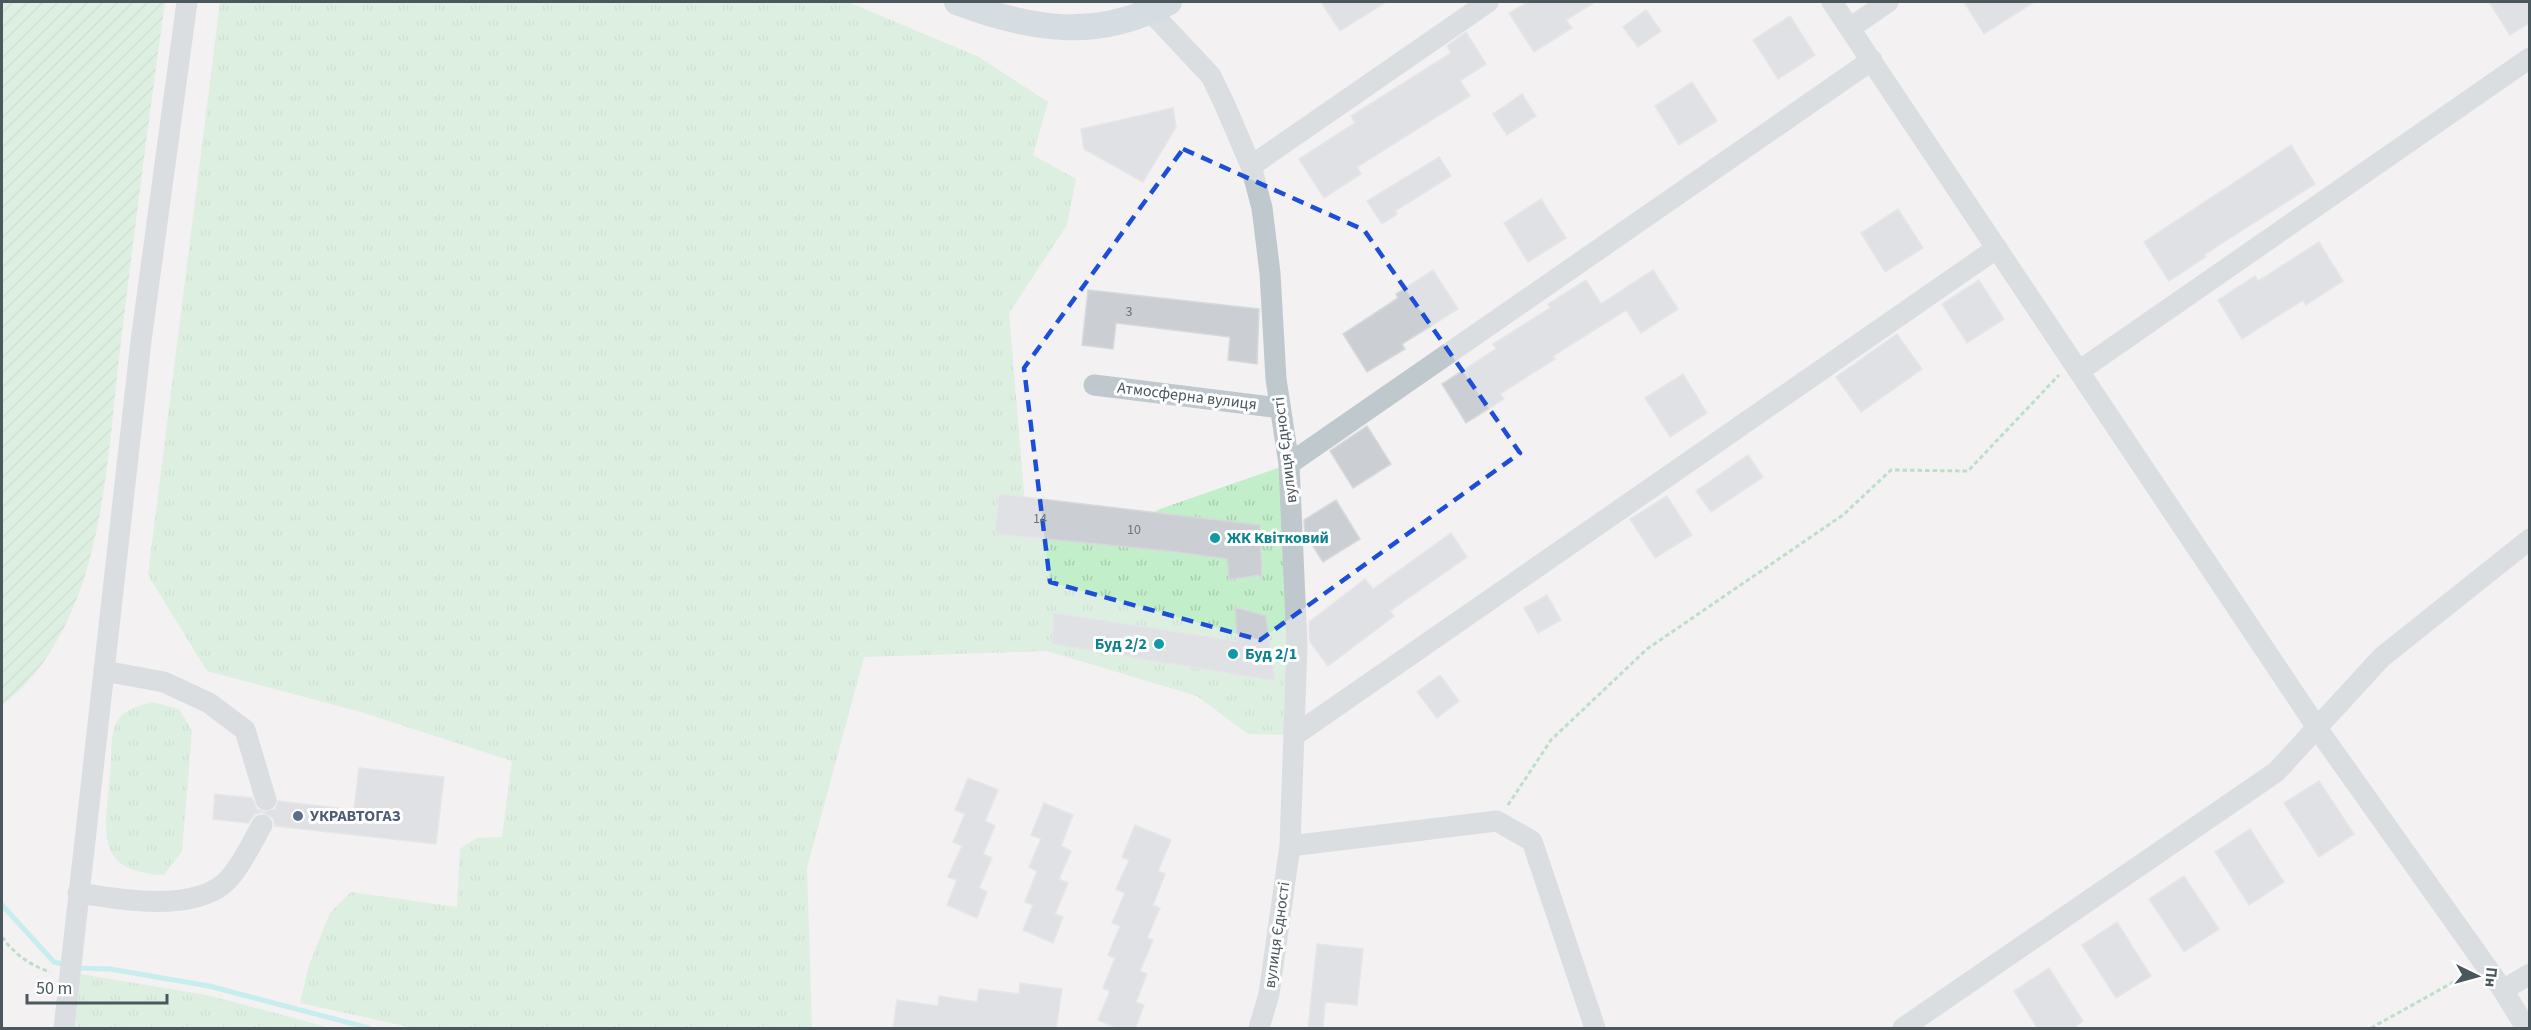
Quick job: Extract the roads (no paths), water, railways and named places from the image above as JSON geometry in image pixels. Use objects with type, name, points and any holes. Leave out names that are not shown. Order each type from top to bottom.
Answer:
[{"type":"main road","points":[[957,2],[993,15],[1040,26],[1074,29],[1116,24],[1160,7]]},
{"type":"street","points":[[64,1029],[141,341],[187,2]]},
{"type":"street","points":[[1251,166],[1488,2]]},
{"type":"street","points":[[1832,2],[2318,727],[2503,990],[2526,1029]]},
{"type":"street","points":[[1850,28],[1888,2]]},
{"type":"street","name":"вулиця Єдності","points":[[1160,7],[1211,76],[1251,166],[1262,208],[1270,273],[1276,379],[1289,465],[1296,623],[1295,735],[1290,846],[1269,994],[1259,1029]]},
{"type":"street","points":[[2076,366],[2529,58]]},
{"type":"street","points":[[1289,465],[1872,60]]},
{"type":"street","points":[[1295,735],[1997,248]]},
{"type":"street","name":"Атмосферна вулиця","points":[[1094,385],[1280,408]]},
{"type":"street","points":[[1903,1029],[2276,772],[2382,657],[2529,539]]},
{"type":"street","points":[[104,671],[164,682],[209,704],[245,730],[266,800]]},
{"type":"street","points":[[1290,846],[1497,821],[1532,841],[1595,1029]]},
{"type":"street","points":[[78,893],[156,901],[192,897],[219,888],[241,862],[262,825]]},
{"type":"street","points":[[2503,990],[2529,974]]},
{"type":"waterway","points":[[2,905],[54,962],[67,965]]},
{"type":"waterway","points":[[76,968],[110,969],[209,986],[369,1028]]},
{"type":"place","name":"ЖК Квітковий","points":[[1215,538]]},
{"type":"place","name":"Буд 2/2","points":[[1159,644]]},
{"type":"place","name":"Буд 2/1","points":[[1233,654]]},
{"type":"place","name":"УКРАВТОГАЗ","points":[[298,816]]}]
